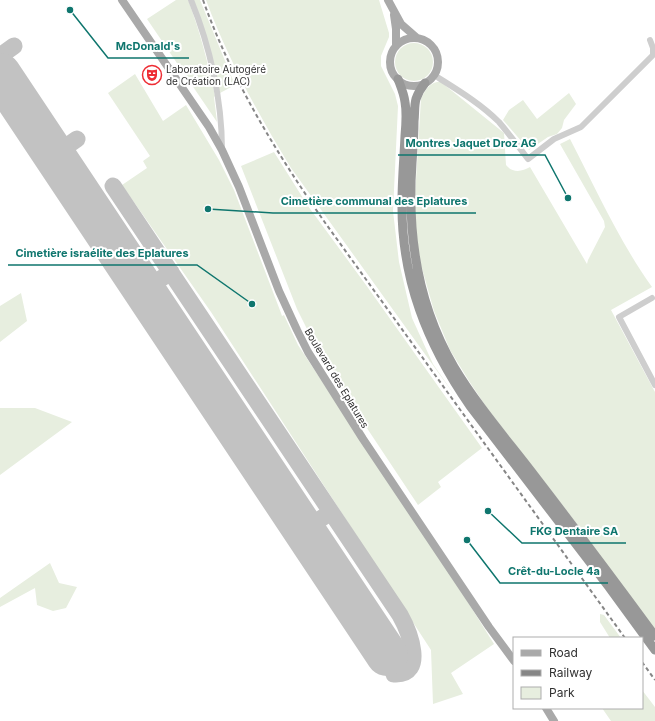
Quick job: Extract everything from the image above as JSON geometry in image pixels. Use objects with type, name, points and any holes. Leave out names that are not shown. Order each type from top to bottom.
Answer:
[{"type":"highway","points":[[398,79],[406,107],[402,203],[404,243],[414,293],[420,313],[433,344],[446,369],[470,406],[609,587],[655,650]]},
{"type":"highway","points":[[425,83],[419,92],[415,108],[411,182],[411,224],[419,278],[434,327],[454,366],[476,400],[567,517],[655,636]]},
{"type":"main road","name":"Boulevard des Eplatures","points":[[122,0],[209,128],[222,150],[247,206],[279,290],[297,330],[330,388],[396,489],[489,627],[513,660]]},
{"type":"main road","points":[[388,0],[393,12],[401,24],[417,38],[428,43],[435,52],[437,63],[434,74],[425,83],[408,85],[398,79],[392,71],[390,66],[391,55],[396,46],[406,39],[417,38]]},
{"type":"main road","points":[[393,12],[396,29],[396,46]]},
{"type":"main road","points":[[547,709],[554,721]]},
{"type":"street","points":[[191,0],[201,24],[216,89],[222,119],[222,150]]},
{"type":"street","points":[[434,74],[466,95],[494,118],[510,135],[528,159],[554,139],[581,127],[653,55],[653,48],[650,40]]},
{"type":"street","points":[[652,298],[619,317],[655,385]]},
{"type":"green space","points":[[176,0],[188,0],[196,23],[207,59],[215,96],[217,122],[147,19]]},
{"type":"green space","points":[[193,0],[200,0],[235,85],[220,93]]},
{"type":"green space","points":[[206,0],[379,0],[389,33],[389,37],[381,56],[381,66],[395,94],[398,106],[393,211],[399,262],[412,318],[433,364],[458,400],[291,168],[244,86],[224,44]]},
{"type":"green space","points":[[410,43],[418,43],[425,46],[430,51],[433,62],[430,73],[425,78],[418,81],[410,81],[403,78],[398,73],[395,66],[395,58],[398,51],[403,46]]},
{"type":"green space","points":[[135,74],[163,121],[186,105],[219,160],[234,190],[282,316],[284,315],[298,345],[464,596],[494,644],[451,673],[463,694],[433,704],[431,650],[211,312],[122,185],[147,168],[143,161],[150,156],[108,93]]},
{"type":"green space","points":[[437,82],[441,82],[504,133],[506,165],[508,168],[517,171],[530,167],[587,264],[605,227],[604,221],[560,144],[570,139],[618,233],[652,287],[611,310],[655,392],[655,630],[567,511],[487,408],[450,350],[434,311],[421,265],[414,226],[421,99],[429,86]]},
{"type":"green space","points":[[569,93],[576,104],[564,120],[562,128],[557,134],[548,137],[529,150],[503,120],[509,110],[523,100],[537,119]]},
{"type":"green space","points":[[274,152],[308,206],[482,448],[438,482],[441,487],[418,505],[335,380],[297,309],[241,166]]},
{"type":"green space","points":[[21,293],[27,321],[0,342],[0,306]]},
{"type":"green space","points":[[0,408],[35,408],[72,422],[0,475]]},
{"type":"green space","points":[[50,563],[59,583],[77,587],[66,608],[53,611],[37,605],[35,588],[0,607],[0,598]]},
{"type":"green space","points":[[600,614],[604,615],[620,637],[609,637],[600,622]]},
{"type":"green space","points":[[643,691],[655,707],[655,721],[611,721],[603,709],[643,709]]},
{"type":"taxiway","points":[[0,56],[14,46]]},
{"type":"taxiway","points":[[54,155],[77,139]]},
{"type":"taxiway","points":[[113,186],[400,615],[408,631],[413,651],[413,660],[410,668],[404,673],[394,674],[391,661],[387,655]]},
{"type":"taxiway","points":[[144,290],[171,272]]},
{"type":"taxiway","points":[[304,530],[331,512]]},
{"type":"runway","points":[[0,74],[387,655]]},
{"type":"railway","points":[[203,0],[242,88],[290,171],[326,224],[624,637]]},
{"type":"railway","points":[[643,663],[655,680]]},
{"type":"place","name":"McDonald's","points":[[70,10]]},
{"type":"place","name":"Laboratoire Autogéré de Création (LAC)","points":[[152,75]]},
{"type":"place","name":"Montres Jaquet Droz AG","points":[[568,198]]},
{"type":"place","name":"Cimetière communal des Eplatures","points":[[208,209]]},
{"type":"place","name":"Cimetière israélite des Eplatures","points":[[252,304]]},
{"type":"place","name":"FKG Dentaire SA","points":[[488,511]]},
{"type":"place","name":"Crêt-du-Locle 4a","points":[[467,540]]}]
